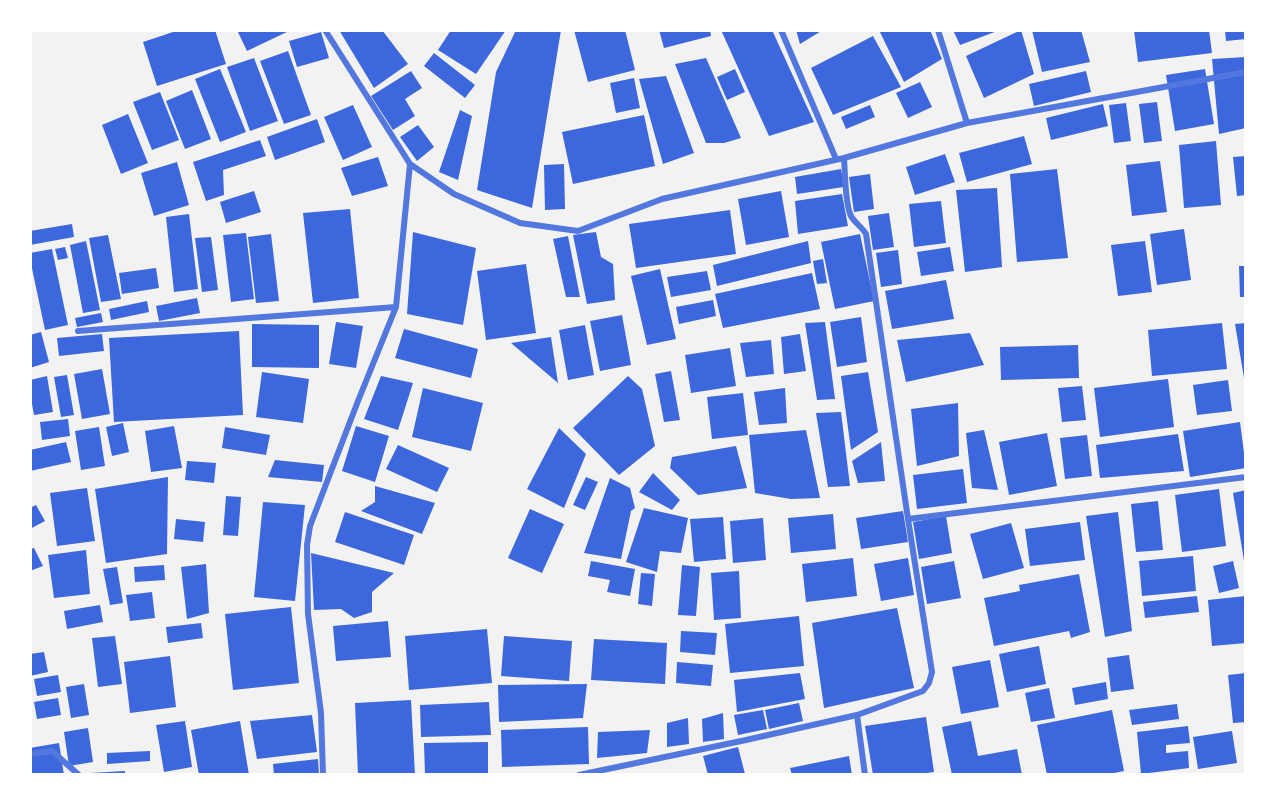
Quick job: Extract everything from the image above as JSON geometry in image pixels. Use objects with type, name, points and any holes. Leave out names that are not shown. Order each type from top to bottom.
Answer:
[{"type":"street","points":[[325,30],[410,164],[454,194],[520,223],[578,231],[662,200],[844,158],[967,123],[1246,72]]},
{"type":"street","points":[[781,30],[836,159]]},
{"type":"street","points":[[938,30],[967,123]]},
{"type":"street","points":[[579,775],[857,715],[923,691],[929,683],[932,672],[866,234],[851,216],[848,207],[844,158]]},
{"type":"street","points":[[322,775],[321,713],[308,614],[309,526],[396,308],[410,164]]},
{"type":"street","points":[[78,331],[396,308]]},
{"type":"street","points":[[908,519],[1246,477]]},
{"type":"street","points":[[857,715],[865,775]]},
{"type":"street","points":[[30,754],[52,751],[79,775]]},
{"type":"building","points":[[179,30],[215,30],[226,64],[157,86],[143,42]]},
{"type":"building","points":[[237,30],[291,30],[247,51]]},
{"type":"building","points":[[339,30],[382,30],[408,64],[374,88]]},
{"type":"building","points":[[451,30],[506,30],[476,74],[438,50]]},
{"type":"building","points":[[516,30],[561,30],[532,208],[477,190],[496,72]]},
{"type":"building","points":[[574,30],[625,30],[635,70],[588,82]]},
{"type":"building","points":[[659,30],[710,30],[711,36],[664,48]]},
{"type":"building","points":[[721,30],[772,30],[814,122],[769,136]]},
{"type":"building","points":[[796,30],[823,30],[800,44]]},
{"type":"building","points":[[879,30],[930,30],[942,59],[904,82]]},
{"type":"building","points":[[953,30],[1000,30],[960,45]]},
{"type":"building","points":[[1021,30],[1034,74],[984,98],[966,56]]},
{"type":"building","points":[[1032,30],[1081,30],[1090,62],[1042,72]]},
{"type":"building","points":[[1134,30],[1209,30],[1212,53],[1138,62]]},
{"type":"building","points":[[1225,30],[1246,30],[1246,39],[1226,41]]},
{"type":"building","points":[[321,32],[329,58],[297,67],[289,41]]},
{"type":"building","points":[[873,36],[901,87],[833,115],[811,68]]},
{"type":"building","points":[[288,51],[311,115],[284,124],[260,61]]},
{"type":"building","points":[[434,53],[475,85],[465,98],[424,66]]},
{"type":"building","points":[[1246,57],[1246,128],[1219,134],[1212,59]]},
{"type":"building","points":[[254,58],[278,121],[250,131],[227,67]]},
{"type":"building","points":[[706,58],[741,138],[724,143],[706,143],[675,64]]},
{"type":"building","points":[[220,69],[246,132],[220,142],[195,79]]},
{"type":"building","points":[[735,69],[745,92],[727,100],[717,77]]},
{"type":"building","points":[[1205,69],[1214,124],[1175,131],[1166,75]]},
{"type":"building","points":[[411,71],[422,88],[405,99],[415,116],[393,130],[371,96]]},
{"type":"building","points":[[1086,71],[1091,92],[1034,106],[1029,84]]},
{"type":"building","points":[[666,76],[694,153],[663,164],[639,79]]},
{"type":"building","points":[[634,78],[640,108],[616,113],[610,83]]},
{"type":"building","points":[[920,82],[932,107],[908,118],[896,93]]},
{"type":"building","points":[[192,90],[211,139],[185,149],[166,101]]},
{"type":"building","points":[[160,92],[179,140],[152,150],[133,102]]},
{"type":"building","points":[[1157,102],[1162,141],[1144,143],[1139,104]]},
{"type":"building","points":[[1126,103],[1131,141],[1114,143],[1109,105]]},
{"type":"building","points":[[1103,104],[1108,126],[1051,140],[1046,118]]},
{"type":"building","points":[[353,105],[372,147],[343,160],[324,117]]},
{"type":"building","points":[[870,105],[875,117],[846,129],[841,117]]},
{"type":"building","points":[[460,110],[472,116],[458,180],[439,172]]},
{"type":"building","points":[[128,114],[148,163],[121,174],[102,125]]},
{"type":"building","points":[[644,115],[655,166],[573,184],[562,132]]},
{"type":"building","points":[[317,119],[325,142],[275,160],[267,137]]},
{"type":"building","points":[[418,125],[434,147],[417,161],[400,137]]},
{"type":"building","points":[[1024,136],[1032,164],[967,182],[959,153]]},
{"type":"building","points":[[260,140],[266,156],[223,170],[224,195],[206,201],[193,162]]},
{"type":"building","points":[[1216,141],[1221,205],[1184,208],[1179,145]]},
{"type":"building","points":[[945,154],[955,182],[915,195],[906,167]]},
{"type":"building","points":[[1246,156],[1246,195],[1237,196],[1233,157]]},
{"type":"building","points":[[378,157],[388,186],[352,196],[341,168]]},
{"type":"building","points":[[1160,161],[1167,212],[1132,216],[1126,165]]},
{"type":"building","points":[[177,162],[189,205],[154,216],[141,173]]},
{"type":"building","points":[[564,164],[565,209],[545,210],[544,165]]},
{"type":"building","points":[[841,169],[844,187],[797,194],[795,177]]},
{"type":"building","points":[[1057,169],[1068,258],[1017,262],[1010,174]]},
{"type":"building","points":[[870,174],[874,209],[854,212],[849,177]]},
{"type":"building","points":[[997,188],[1002,267],[965,272],[956,190]]},
{"type":"building","points":[[254,191],[261,212],[226,223],[220,202]]},
{"type":"building","points":[[781,191],[789,237],[746,245],[738,199]]},
{"type":"building","points":[[842,194],[848,226],[798,234],[795,201]]},
{"type":"building","points":[[941,201],[946,243],[914,247],[909,204]]},
{"type":"building","points":[[350,209],[359,298],[313,303],[303,213]]},
{"type":"building","points":[[730,210],[736,254],[636,268],[629,224]]},
{"type":"building","points":[[889,213],[894,247],[873,250],[868,216]]},
{"type":"building","points":[[189,214],[198,289],[174,292],[166,217]]},
{"type":"building","points":[[72,224],[74,237],[30,245],[30,231]]},
{"type":"building","points":[[1184,229],[1191,280],[1157,285],[1150,234]]},
{"type":"building","points":[[413,232],[476,248],[463,325],[407,314]]},
{"type":"building","points":[[596,232],[601,257],[613,264],[615,300],[587,304],[573,235]]},
{"type":"building","points":[[246,233],[254,299],[231,302],[223,235]]},
{"type":"building","points":[[271,234],[279,301],[256,303],[248,237]]},
{"type":"building","points":[[860,234],[874,301],[835,309],[821,242]]},
{"type":"building","points":[[108,235],[121,299],[101,302],[89,238]]},
{"type":"building","points":[[568,236],[580,297],[566,297],[553,239]]},
{"type":"building","points":[[211,237],[218,290],[202,292],[195,238]]},
{"type":"building","points":[[86,241],[100,310],[83,313],[70,245]]},
{"type":"building","points":[[808,241],[811,263],[717,286],[713,265]]},
{"type":"building","points":[[1145,241],[1152,292],[1118,296],[1111,245]]},
{"type":"building","points":[[65,247],[68,258],[58,260],[55,249]]},
{"type":"building","points":[[950,247],[954,271],[921,276],[917,252]]},
{"type":"building","points":[[52,249],[68,325],[45,330],[30,253]]},
{"type":"building","points":[[898,250],[902,284],[881,287],[876,253]]},
{"type":"building","points":[[823,259],[827,283],[817,284],[813,261]]},
{"type":"building","points":[[526,264],[536,333],[486,340],[477,271]]},
{"type":"building","points":[[1239,266],[1246,266],[1246,297],[1240,297]]},
{"type":"building","points":[[156,268],[159,288],[122,294],[119,273]]},
{"type":"building","points":[[660,269],[676,339],[647,345],[631,276]]},
{"type":"building","points":[[707,271],[711,290],[671,297],[667,277]]},
{"type":"building","points":[[812,273],[820,309],[723,328],[715,294]]},
{"type":"building","points":[[946,280],[954,319],[892,329],[885,291]]},
{"type":"building","points":[[197,298],[200,313],[159,321],[156,306]]},
{"type":"building","points":[[713,300],[716,316],[679,324],[676,307]]},
{"type":"building","points":[[147,301],[149,312],[111,320],[109,309]]},
{"type":"building","points":[[101,313],[103,322],[77,327],[75,318]]},
{"type":"building","points":[[622,315],[631,365],[600,371],[590,321]]},
{"type":"building","points":[[861,317],[867,362],[837,367],[830,322]]},
{"type":"building","points":[[336,322],[363,326],[356,368],[329,364]]},
{"type":"building","points":[[825,322],[835,399],[817,400],[805,323]]},
{"type":"building","points":[[1222,323],[1227,369],[1152,376],[1148,330]]},
{"type":"building","points":[[1246,323],[1246,378],[1244,378],[1235,324]]},
{"type":"building","points":[[252,324],[319,325],[319,368],[252,367]]},
{"type":"building","points":[[585,325],[594,375],[568,380],[559,330]]},
{"type":"building","points":[[404,329],[478,349],[471,378],[395,358]]},
{"type":"building","points":[[239,331],[243,415],[114,422],[109,338]]},
{"type":"building","points":[[41,332],[49,362],[30,368],[30,335]]},
{"type":"building","points":[[970,333],[984,365],[906,382],[897,340]]},
{"type":"building","points":[[102,334],[104,351],[59,356],[57,338]]},
{"type":"building","points":[[800,334],[806,371],[784,374],[781,337]]},
{"type":"building","points":[[551,337],[558,383],[511,343]]},
{"type":"building","points":[[771,340],[774,374],[746,377],[740,343]]},
{"type":"building","points":[[1078,345],[1079,378],[1001,380],[1000,347]]},
{"type":"building","points":[[730,348],[736,386],[691,393],[685,355]]},
{"type":"building","points":[[102,369],[110,414],[82,419],[74,374]]},
{"type":"building","points":[[671,371],[680,420],[664,422],[655,374]]},
{"type":"building","points":[[262,372],[309,379],[303,423],[256,417]]},
{"type":"building","points":[[868,372],[878,432],[851,450],[841,376]]},
{"type":"building","points":[[67,375],[74,415],[61,417],[54,377]]},
{"type":"building","points":[[47,376],[53,412],[34,415],[30,380]]},
{"type":"building","points":[[381,376],[413,383],[398,430],[364,419]]},
{"type":"building","points":[[628,376],[642,389],[655,446],[619,475],[573,428]]},
{"type":"building","points":[[1168,379],[1174,427],[1100,437],[1094,388]]},
{"type":"building","points":[[1228,380],[1232,411],[1197,415],[1193,385]]},
{"type":"building","points":[[1082,386],[1086,420],[1062,422],[1058,388]]},
{"type":"building","points":[[423,388],[483,403],[471,451],[412,437]]},
{"type":"building","points":[[785,388],[787,423],[759,425],[754,392]]},
{"type":"building","points":[[743,393],[748,435],[712,439],[707,397]]},
{"type":"building","points":[[958,403],[959,456],[917,466],[911,409]]},
{"type":"building","points":[[841,412],[850,486],[828,487],[816,413]]},
{"type":"building","points":[[68,419],[70,436],[42,440],[40,422]]},
{"type":"building","points":[[1240,422],[1246,468],[1190,477],[1183,431]]},
{"type":"building","points":[[123,423],[129,452],[112,456],[106,427]]},
{"type":"building","points":[[174,426],[182,468],[151,472],[145,431]]},
{"type":"building","points":[[356,426],[389,436],[375,482],[342,471]]},
{"type":"building","points":[[99,427],[105,466],[81,470],[75,431]]},
{"type":"building","points":[[225,427],[270,435],[266,455],[222,448]]},
{"type":"building","points":[[559,428],[586,454],[564,508],[527,489]]},
{"type":"building","points":[[806,430],[820,498],[791,499],[755,493],[749,435]]},
{"type":"building","points":[[984,430],[998,490],[972,488],[966,433]]},
{"type":"building","points":[[1047,433],[1057,486],[1009,495],[999,442]]},
{"type":"building","points":[[1178,434],[1184,471],[1100,478],[1096,445]]},
{"type":"building","points":[[1087,435],[1092,476],[1065,479],[1060,438]]},
{"type":"building","points":[[66,442],[71,462],[30,471],[30,450]]},
{"type":"building","points":[[881,442],[885,481],[858,483],[852,461]]},
{"type":"building","points":[[398,445],[449,468],[437,492],[386,469]]},
{"type":"building","points":[[736,446],[747,488],[698,495],[670,468],[672,457]]},
{"type":"building","points":[[275,460],[324,465],[322,482],[268,477]]},
{"type":"building","points":[[187,461],[216,463],[214,483],[185,480]]},
{"type":"building","points":[[963,469],[967,503],[917,509],[913,475]]},
{"type":"building","points":[[653,473],[680,500],[672,510],[639,492]]},
{"type":"building","points":[[168,477],[167,554],[106,563],[95,489]]},
{"type":"building","points":[[586,477],[598,482],[585,510],[573,505]]},
{"type":"building","points":[[610,478],[630,488],[635,508],[631,511],[621,559],[584,553]]},
{"type":"building","points":[[375,486],[435,503],[422,534],[361,511],[375,502]]},
{"type":"building","points":[[87,488],[95,541],[57,546],[50,493]]},
{"type":"building","points":[[1219,489],[1226,546],[1182,552],[1175,495]]},
{"type":"building","points":[[1246,490],[1246,567],[1245,567],[1233,493]]},
{"type":"building","points":[[226,496],[241,497],[238,536],[223,535]]},
{"type":"building","points":[[1158,501],[1163,550],[1136,552],[1131,504]]},
{"type":"building","points":[[263,502],[305,505],[295,601],[254,597]]},
{"type":"building","points":[[36,505],[45,521],[30,529],[30,508]]},
{"type":"building","points":[[644,508],[688,518],[681,553],[660,551],[657,572],[626,562]]},
{"type":"building","points":[[530,509],[564,524],[542,573],[508,558]]},
{"type":"building","points":[[903,511],[908,542],[861,549],[856,518]]},
{"type":"building","points":[[345,512],[414,535],[404,565],[335,542]]},
{"type":"building","points":[[1118,512],[1132,631],[1105,637],[1086,516]]},
{"type":"building","points":[[833,514],[836,549],[791,553],[788,518]]},
{"type":"building","points":[[946,516],[952,553],[919,559],[913,522]]},
{"type":"building","points":[[723,517],[726,559],[694,562],[690,519]]},
{"type":"building","points":[[763,518],[766,560],[733,563],[730,521]]},
{"type":"building","points":[[176,519],[205,522],[203,542],[174,539]]},
{"type":"building","points":[[1080,522],[1085,560],[1030,566],[1025,529]]},
{"type":"building","points":[[1011,523],[1024,568],[983,579],[970,534]]},
{"type":"building","points":[[34,548],[43,566],[30,571],[30,549]]},
{"type":"building","points":[[86,550],[90,594],[54,598],[48,555]]},
{"type":"building","points":[[311,553],[394,573],[372,592],[372,612],[354,618],[341,609],[314,610]]},
{"type":"building","points":[[1193,556],[1196,591],[1142,596],[1139,561]]},
{"type":"building","points":[[853,558],[857,596],[806,602],[802,564]]},
{"type":"building","points":[[908,558],[914,595],[881,601],[874,564]]},
{"type":"building","points":[[591,561],[635,569],[630,596],[607,592],[610,580],[588,576]]},
{"type":"building","points":[[954,561],[961,598],[927,604],[921,567]]},
{"type":"building","points":[[1233,561],[1239,588],[1219,593],[1213,566]]},
{"type":"building","points":[[206,564],[209,613],[187,619],[181,567]]},
{"type":"building","points":[[164,565],[165,580],[135,582],[134,567]]},
{"type":"building","points":[[682,565],[700,567],[696,616],[678,615]]},
{"type":"building","points":[[117,567],[123,603],[110,605],[103,569]]},
{"type":"building","points":[[739,571],[741,618],[714,620],[711,573]]},
{"type":"building","points":[[641,573],[655,574],[652,606],[638,604]]},
{"type":"building","points":[[1079,574],[1090,632],[1071,638],[1069,631],[994,646],[984,598],[1020,591],[1019,585]]},
{"type":"building","points":[[152,592],[155,618],[130,621],[126,595]]},
{"type":"building","points":[[1197,596],[1199,612],[1145,618],[1143,602]]},
{"type":"building","points":[[1246,596],[1246,643],[1212,646],[1208,600]]},
{"type":"building","points":[[100,605],[103,622],[67,629],[64,611]]},
{"type":"building","points":[[291,607],[299,683],[233,690],[225,614]]},
{"type":"building","points":[[897,608],[914,688],[824,708],[812,623]]},
{"type":"building","points":[[799,616],[804,666],[730,673],[725,624]]},
{"type":"building","points":[[388,621],[391,657],[336,661],[333,626]]},
{"type":"building","points":[[201,623],[203,638],[168,643],[166,627]]},
{"type":"building","points":[[487,629],[492,683],[409,690],[405,636]]},
{"type":"building","points":[[681,631],[717,633],[715,655],[680,652]]},
{"type":"building","points":[[115,636],[122,684],[98,687],[92,638]]},
{"type":"building","points":[[504,636],[572,641],[569,681],[501,676]]},
{"type":"building","points":[[594,639],[667,643],[665,684],[591,680]]},
{"type":"building","points":[[1039,646],[1046,684],[1007,692],[999,654]]},
{"type":"building","points":[[44,652],[48,672],[30,676],[30,654]]},
{"type":"building","points":[[1129,655],[1134,689],[1111,692],[1107,658]]},
{"type":"building","points":[[170,656],[176,707],[130,713],[124,662]]},
{"type":"building","points":[[990,660],[999,707],[961,714],[952,667]]},
{"type":"building","points":[[677,662],[713,665],[711,686],[676,683]]},
{"type":"building","points":[[800,673],[805,699],[737,712],[734,680]]},
{"type":"building","points":[[1246,673],[1246,722],[1233,723],[1228,675]]},
{"type":"building","points":[[58,675],[61,692],[37,696],[34,679]]},
{"type":"building","points":[[1106,682],[1108,699],[1075,705],[1072,688]]},
{"type":"building","points":[[84,684],[89,715],[71,718],[66,687]]},
{"type":"building","points":[[587,684],[583,718],[499,722],[498,685]]},
{"type":"building","points":[[1049,688],[1055,718],[1031,722],[1025,693]]},
{"type":"building","points":[[58,698],[61,715],[37,719],[34,702]]},
{"type":"building","points":[[411,700],[415,775],[358,775],[355,703]]},
{"type":"building","points":[[489,702],[491,735],[421,737],[420,705]]},
{"type":"building","points":[[799,703],[803,721],[769,729],[765,710]]},
{"type":"building","points":[[1177,704],[1179,719],[1132,725],[1129,710]]},
{"type":"building","points":[[763,710],[767,729],[738,735],[734,715]]},
{"type":"building","points":[[1112,710],[1124,771],[1105,775],[1047,775],[1037,725]]},
{"type":"building","points":[[723,713],[724,739],[703,742],[702,719]]},
{"type":"building","points":[[312,715],[317,752],[257,759],[250,721]]},
{"type":"building","points":[[926,717],[934,772],[911,775],[873,775],[865,726]]},
{"type":"building","points":[[688,718],[689,744],[667,747],[667,723]]},
{"type":"building","points":[[185,721],[192,767],[164,772],[156,725]]},
{"type":"building","points":[[240,721],[249,775],[199,775],[191,730]]},
{"type":"building","points":[[971,721],[978,756],[1017,749],[1022,775],[952,775],[942,727]]},
{"type":"building","points":[[1188,726],[1190,743],[1166,745],[1166,753],[1188,751],[1189,768],[1141,774],[1137,732]]},
{"type":"building","points":[[588,727],[589,764],[502,767],[501,730]]},
{"type":"building","points":[[88,728],[93,762],[69,766],[64,732]]},
{"type":"building","points":[[650,730],[647,753],[597,758],[598,732]]},
{"type":"building","points":[[1232,731],[1237,763],[1198,769],[1193,737]]},
{"type":"building","points":[[488,742],[488,775],[425,775],[424,743]]},
{"type":"building","points":[[59,743],[64,775],[30,775],[30,748]]},
{"type":"building","points":[[738,747],[745,774],[708,775],[703,756]]},
{"type":"building","points":[[150,751],[150,761],[107,764],[107,753]]},
{"type":"building","points":[[849,756],[852,775],[792,775],[790,768]]},
{"type":"building","points":[[318,759],[319,775],[274,775],[273,764]]},
{"type":"building","points":[[125,771],[125,775],[90,775],[90,773]]}]
